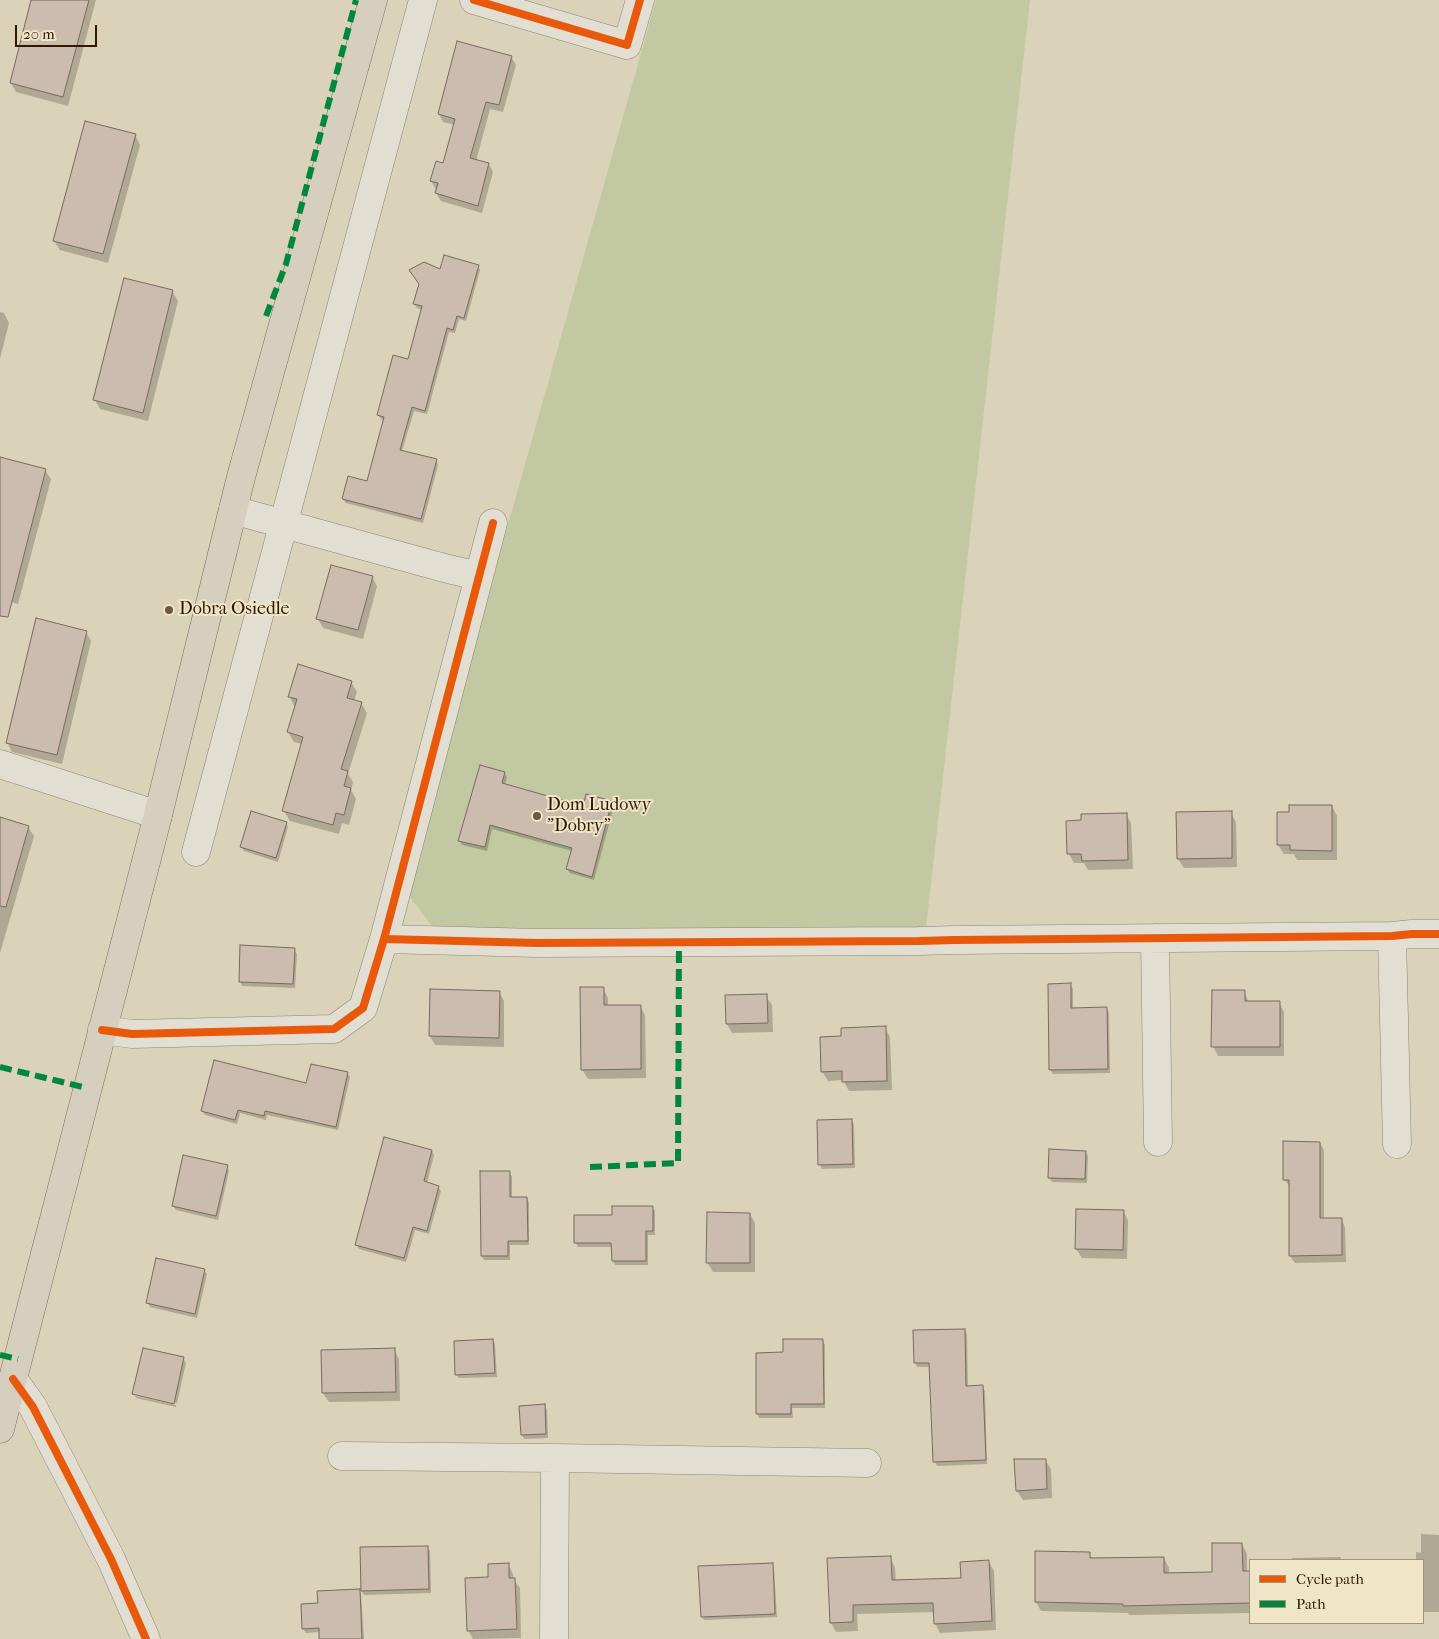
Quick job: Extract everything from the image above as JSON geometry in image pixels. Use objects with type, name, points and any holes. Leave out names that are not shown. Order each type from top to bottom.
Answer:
[{"type":"main road","points":[[0,1429],[158,815],[233,510],[372,0]]},
{"type":"street","points":[[196,852],[423,0]]},
{"type":"street","points":[[474,0],[627,45],[640,0]]},
{"type":"street","points":[[233,510],[479,576]]},
{"type":"street","points":[[102,1030],[132,1034],[334,1029],[364,1008],[384,939],[493,523]]},
{"type":"street","points":[[0,764],[158,815]]},
{"type":"street","points":[[384,939],[556,942],[919,941],[1439,934]]},
{"type":"street","points":[[1392,936],[1397,1144]]},
{"type":"street","points":[[1155,938],[1158,1142]]},
{"type":"street","points":[[13,1379],[33,1407],[111,1559],[146,1639]]},
{"type":"street","points":[[342,1456],[867,1463]]},
{"type":"street","points":[[554,1639],[555,1458]]},
{"type":"green space","points":[[656,0],[1030,0],[926,928],[434,929],[407,893],[502,546]]},
{"type":"building","points":[[31,0],[89,0],[63,97],[10,83]]},
{"type":"building","points":[[457,41],[512,56],[499,105],[486,102],[470,158],[489,163],[478,206],[435,193],[438,183],[430,181],[436,161],[443,163],[455,119],[438,114]]},
{"type":"building","points":[[85,121],[136,134],[103,254],[53,241]]},
{"type":"building","points":[[444,255],[479,265],[464,318],[457,316],[453,330],[447,328],[425,411],[412,407],[400,450],[437,459],[421,519],[342,499],[348,476],[367,481],[384,417],[377,415],[393,355],[408,359],[422,306],[413,304],[419,284],[409,270],[424,262],[440,269]]},
{"type":"building","points":[[124,278],[173,290],[143,413],[93,400]]},
{"type":"building","points":[[0,457],[46,469],[8,617],[0,616]]},
{"type":"building","points":[[331,565],[373,576],[358,630],[316,619]]},
{"type":"building","points":[[36,618],[87,631],[57,755],[6,743]]},
{"type":"building","points":[[298,664],[352,681],[347,698],[362,702],[341,769],[348,771],[344,786],[351,788],[344,815],[336,813],[333,825],[282,811],[303,737],[287,732],[297,699],[288,697]]},
{"type":"building","name":"Dom Ludowy \"Dobry\"","points":[[480,765],[505,772],[502,783],[583,806],[586,794],[612,801],[592,877],[566,869],[572,848],[490,825],[485,847],[458,841]]},
{"type":"building","points":[[1289,805],[1332,805],[1332,851],[1290,850],[1290,845],[1277,845],[1277,812],[1289,812]]},
{"type":"building","points":[[251,811],[287,822],[276,858],[240,847]]},
{"type":"building","points":[[1232,811],[1232,858],[1177,859],[1176,812]]},
{"type":"building","points":[[1127,813],[1128,860],[1082,861],[1081,854],[1067,854],[1066,821],[1081,820],[1081,814]]},
{"type":"building","points":[[0,817],[29,826],[6,907],[0,906]]},
{"type":"building","points":[[240,945],[295,948],[293,984],[239,982]]},
{"type":"building","points":[[1071,983],[1071,1008],[1107,1007],[1108,1069],[1049,1070],[1048,984]]},
{"type":"building","points":[[580,987],[604,987],[604,1005],[641,1005],[641,1069],[581,1070]]},
{"type":"building","points":[[430,989],[500,991],[499,1038],[429,1036]]},
{"type":"building","points":[[1212,990],[1245,990],[1245,1001],[1280,1001],[1280,1047],[1211,1047]]},
{"type":"building","points":[[767,994],[768,1023],[726,1024],[725,995]]},
{"type":"building","points":[[886,1026],[887,1081],[842,1082],[842,1071],[821,1072],[820,1037],[841,1036],[841,1028]]},
{"type":"building","points":[[214,1060],[306,1083],[311,1064],[348,1072],[336,1127],[265,1111],[264,1116],[238,1110],[235,1120],[201,1111]]},
{"type":"building","points":[[852,1119],[853,1164],[818,1165],[817,1120]]},
{"type":"building","points":[[384,1137],[432,1150],[424,1181],[439,1186],[427,1231],[413,1227],[404,1258],[355,1245]]},
{"type":"building","points":[[1283,1141],[1320,1142],[1320,1218],[1342,1218],[1342,1255],[1289,1256],[1289,1180],[1283,1180]]},
{"type":"building","points":[[1049,1149],[1086,1151],[1085,1179],[1048,1178]]},
{"type":"building","points":[[183,1155],[228,1165],[216,1216],[172,1206]]},
{"type":"building","points":[[480,1171],[510,1171],[510,1197],[527,1197],[528,1241],[508,1241],[508,1256],[481,1256]]},
{"type":"building","points":[[612,1206],[653,1206],[653,1231],[646,1231],[646,1261],[612,1261],[611,1243],[574,1243],[574,1215],[612,1215]]},
{"type":"building","points":[[1076,1209],[1124,1210],[1123,1250],[1075,1249]]},
{"type":"building","points":[[707,1212],[750,1213],[750,1263],[706,1263]]},
{"type":"building","points":[[156,1258],[205,1269],[195,1314],[146,1303]]},
{"type":"building","points":[[965,1329],[966,1386],[983,1385],[986,1460],[933,1462],[929,1363],[914,1363],[913,1330]]},
{"type":"building","points":[[493,1339],[495,1373],[455,1375],[454,1341]]},
{"type":"building","points":[[783,1339],[823,1339],[824,1404],[791,1404],[791,1414],[756,1414],[756,1353],[783,1352]]},
{"type":"building","points":[[143,1348],[184,1357],[174,1404],[132,1394]]},
{"type":"building","points":[[395,1348],[396,1392],[322,1393],[321,1350]]},
{"type":"building","points":[[545,1404],[546,1434],[521,1435],[519,1406]]},
{"type":"building","points":[[1014,1459],[1046,1459],[1047,1489],[1016,1491]]},
{"type":"building","points":[[1212,1543],[1242,1543],[1243,1571],[1249,1571],[1249,1603],[1123,1606],[1123,1604],[1035,1602],[1035,1551],[1090,1552],[1090,1558],[1164,1557],[1164,1573],[1212,1572]]},
{"type":"building","points":[[428,1546],[429,1589],[361,1591],[360,1547]]},
{"type":"building","points":[[891,1556],[892,1580],[961,1578],[960,1562],[989,1560],[992,1621],[934,1624],[933,1603],[853,1605],[853,1622],[830,1623],[827,1558]]},
{"type":"building","points":[[509,1563],[509,1578],[515,1578],[517,1629],[467,1631],[465,1578],[488,1577],[488,1564]]},
{"type":"building","points":[[773,1563],[775,1614],[701,1617],[698,1566]]},
{"type":"building","points":[[360,1589],[362,1639],[319,1639],[319,1628],[302,1629],[301,1604],[318,1603],[317,1591]]},
{"type":"marked path","points":[[266,316],[286,264],[356,0]]},
{"type":"marked path","points":[[590,1167],[678,1163],[679,942]]},
{"type":"marked path","points":[[0,1067],[87,1088]]},
{"type":"marked path","points":[[0,1355],[18,1359]]},
{"type":"cycle path","points":[[474,0],[627,45],[640,0]]},
{"type":"cycle path","points":[[384,939],[493,523]]},
{"type":"cycle path","points":[[102,1030],[132,1034],[334,1029],[363,1008],[384,939],[537,943],[919,941],[1439,934]]},
{"type":"cycle path","points":[[13,1379],[33,1407],[111,1559],[146,1639]]},
{"type":"place","name":"Dobra Osiedle","points":[[169,610]]},
{"type":"place","name":"Dom Ludowy \"Dobry\"","points":[[537,816]]}]
